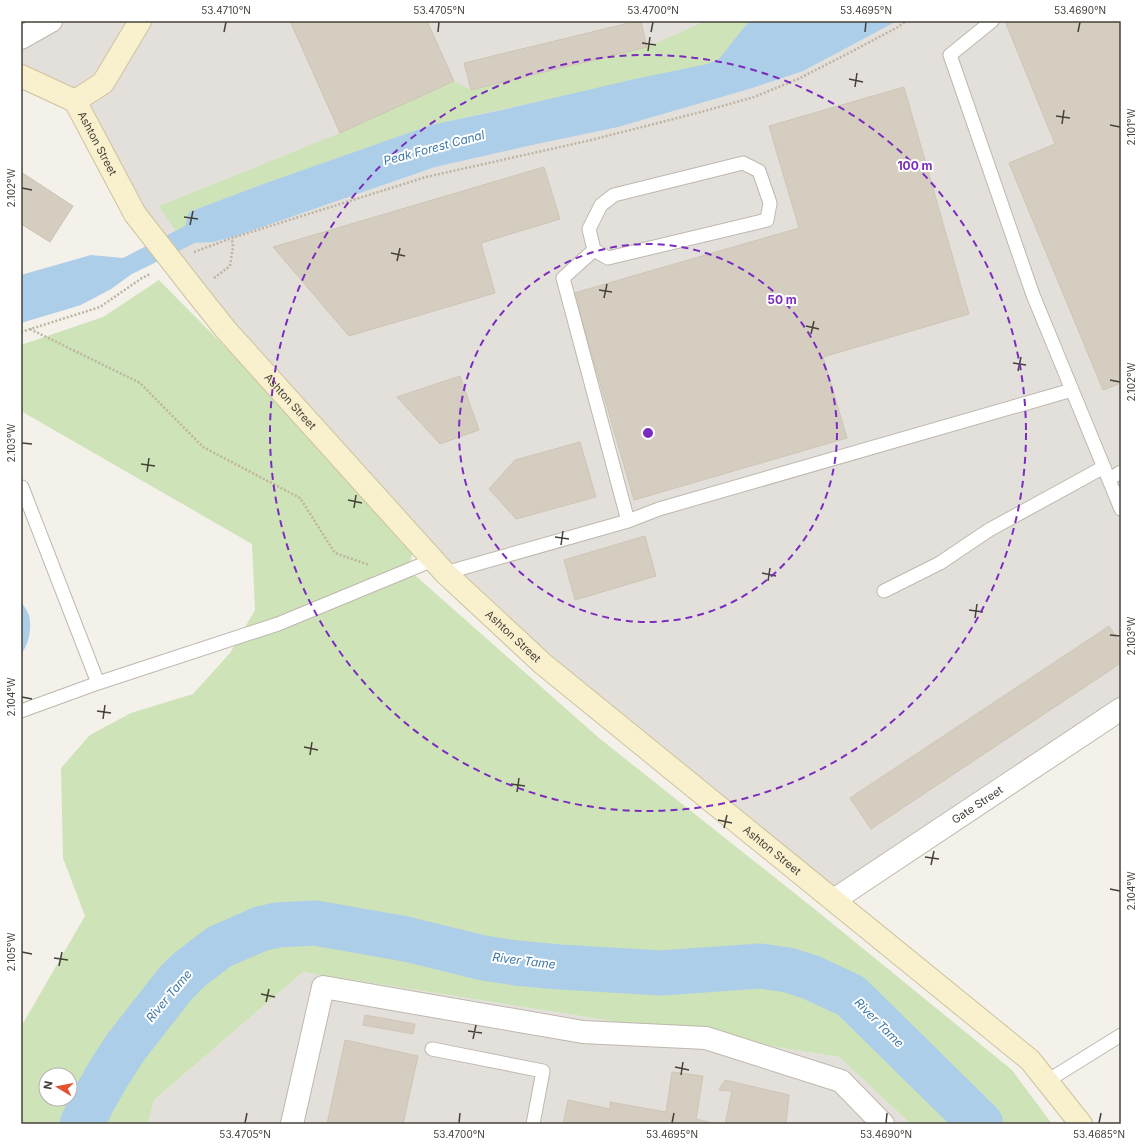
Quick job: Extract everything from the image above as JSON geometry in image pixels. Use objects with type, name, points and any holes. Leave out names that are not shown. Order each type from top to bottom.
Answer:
[{"type":"main road","points":[[21,76],[75,101],[103,83],[140,21]]},
{"type":"main road","name":"Ashton Street","points":[[75,101],[135,214],[195,291],[226,330],[439,566],[543,664],[1030,1060],[1081,1124]]},
{"type":"street","points":[[21,38],[51,21]]},
{"type":"street","name":"Gate Street","points":[[834,900],[1121,709]]},
{"type":"street","points":[[292,1124],[323,987],[583,1032],[706,1038],[841,1081],[883,1124]]},
{"type":"lane","points":[[992,21],[950,55],[1033,295],[1121,509]]},
{"type":"lane","points":[[743,163],[758,171],[770,204],[767,220],[608,258],[594,250],[588,229],[601,205],[614,195],[743,163]]},
{"type":"lane","points":[[594,250],[563,278],[628,521]]},
{"type":"lane","points":[[21,712],[98,683],[278,624],[439,566],[628,521],[666,507],[1072,390]]},
{"type":"lane","points":[[884,591],[940,562],[989,530],[1106,473],[1121,472]]},
{"type":"lane","points":[[22,487],[98,683]]},
{"type":"lane","points":[[1047,1081],[1121,1035]]},
{"type":"lane","points":[[432,1049],[543,1071],[533,1124]]},
{"type":"path","points":[[188,255],[232,238],[426,177],[587,141],[754,97],[798,79],[898,27],[906,21]]},
{"type":"path","points":[[195,291],[230,266],[233,247],[232,238]]},
{"type":"path","points":[[21,332],[100,307],[142,278],[155,271]]},
{"type":"path","points":[[29,329],[140,383],[203,447],[300,498],[335,553],[371,566]]},
{"type":"shaded area","points":[[21,21],[1121,21],[1121,709],[834,900],[445,573],[135,214],[75,101],[21,76]]},
{"type":"shaded area","points":[[303,972],[839,1057],[911,1124],[148,1124],[154,1100]]},
{"type":"green space","points":[[706,21],[749,21],[719,59],[707,64],[431,125],[266,183],[189,212],[185,226],[176,231],[159,206],[340,133],[454,81],[471,90],[647,47]]},
{"type":"green space","points":[[159,280],[415,539],[409,570],[599,738],[817,911],[1012,1070],[1052,1124],[911,1124],[839,1057],[303,972],[154,1100],[148,1124],[21,1124],[21,1027],[85,916],[63,858],[61,768],[90,735],[131,713],[193,694],[230,653],[255,610],[252,544],[21,411],[21,345],[103,317]]},
{"type":"water","name":"Peak Forest Canal","points":[[749,21],[897,21],[803,71],[749,89],[618,127],[435,167],[236,236],[213,242],[195,243],[132,274],[111,289],[81,305],[21,323],[21,275],[91,255],[123,258],[185,226],[189,212],[266,183],[431,125],[707,64],[719,59]]},
{"type":"water","points":[[21,601],[29,615],[30,625],[28,641],[21,654]]},
{"type":"building","points":[[290,21],[427,21],[454,81],[340,133]]},
{"type":"building","points":[[641,21],[647,47],[471,90],[464,63]]},
{"type":"building","points":[[1005,21],[1121,21],[1121,383],[1103,390],[1009,163],[1055,144]]},
{"type":"building","points":[[904,87],[969,314],[823,357],[847,438],[634,500],[574,293],[799,228],[769,126]]},
{"type":"building","points":[[544,167],[560,219],[481,243],[495,293],[349,336],[273,247]]},
{"type":"building","points":[[21,172],[73,206],[50,242],[21,224]]},
{"type":"building","points":[[460,376],[479,430],[440,444],[397,397]]},
{"type":"building","points":[[580,442],[596,497],[516,519],[489,489],[515,460]]},
{"type":"building","points":[[645,536],[656,576],[575,600],[564,560]]},
{"type":"building","points":[[1109,626],[1121,644],[1121,663],[871,829],[850,798]]},
{"type":"building","points":[[365,1015],[415,1024],[413,1034],[363,1025]]},
{"type":"building","points":[[345,1040],[418,1056],[403,1124],[327,1124]]},
{"type":"building","points":[[672,1072],[703,1076],[696,1119],[717,1124],[563,1124],[568,1100],[610,1109],[610,1102],[666,1112]]},
{"type":"building","points":[[725,1080],[789,1095],[786,1124],[725,1124],[732,1091],[719,1090]]},
{"type":"waterway","name":"River Tame","points":[[82,1124],[94,1099],[125,1048],[175,984],[189,970],[219,947],[260,929],[277,925],[315,923],[406,939],[483,958],[516,963],[661,973],[760,966],[788,970],[810,977],[851,996],[981,1124]]}]
